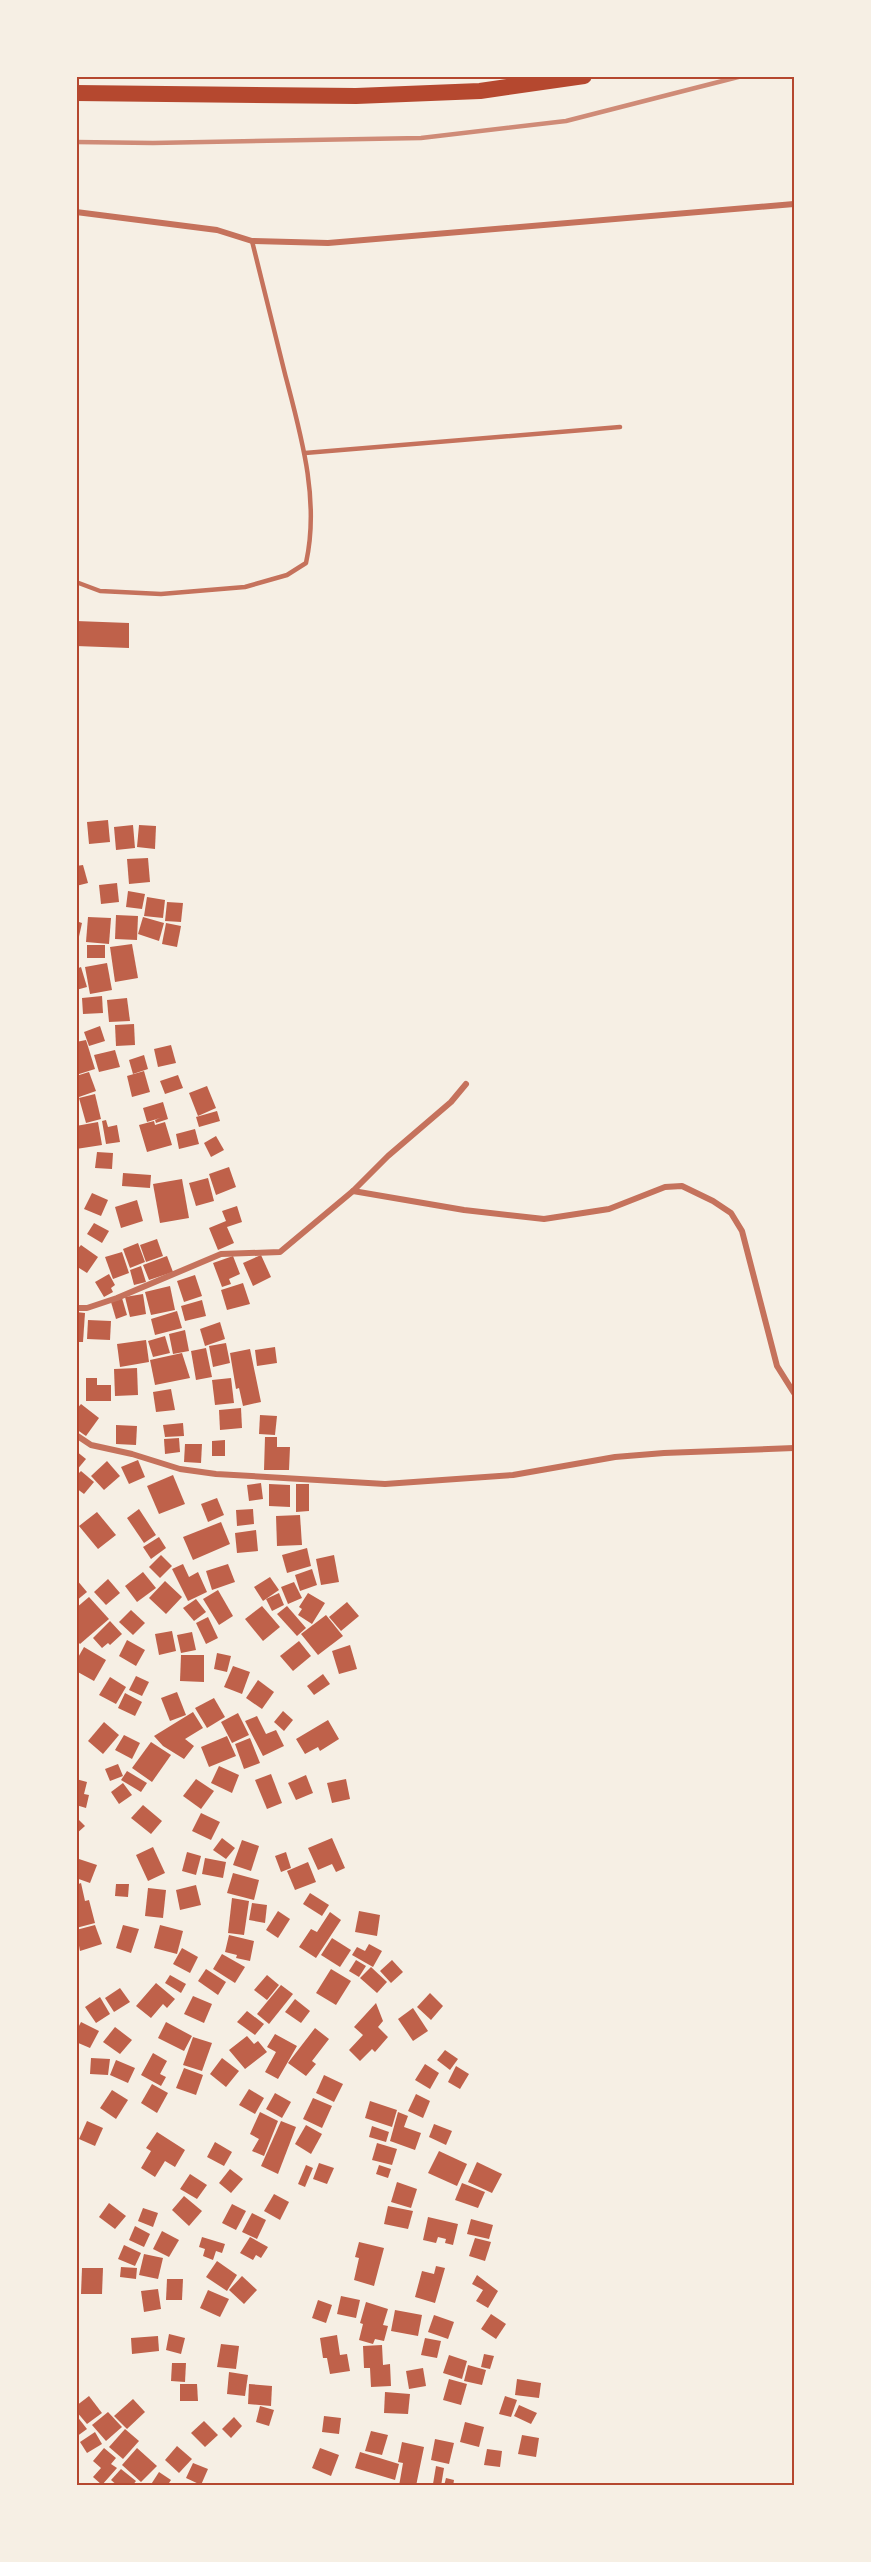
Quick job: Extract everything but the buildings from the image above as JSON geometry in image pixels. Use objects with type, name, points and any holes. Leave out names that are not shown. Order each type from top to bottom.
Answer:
[{"type":"highway","points":[[76,93],[356,96],[480,91],[584,76]]},
{"type":"street","points":[[76,212],[217,230],[252,241],[328,243],[795,204]]},
{"type":"street","points":[[76,1308],[87,1308],[117,1298],[221,1254],[280,1252],[353,1191],[388,1156],[451,1102],[466,1084]]},
{"type":"street","points":[[353,1191],[464,1210],[544,1219],[609,1209],[665,1187],[681,1186],[689,1189],[731,1213],[742,1231],[777,1366],[795,1393]]},
{"type":"street","points":[[76,1435],[91,1445],[132,1454],[180,1469],[216,1474],[385,1484],[513,1475],[615,1458],[664,1453],[795,1448]]},
{"type":"lane","points":[[76,582],[100,591],[161,594],[245,587],[287,575],[306,563],[311,541],[312,513],[305,453],[252,241]]},
{"type":"lane","points":[[305,453],[620,427]]},
{"type":"railway","points":[[76,142],[153,143],[421,138],[566,121],[742,76]]}]
